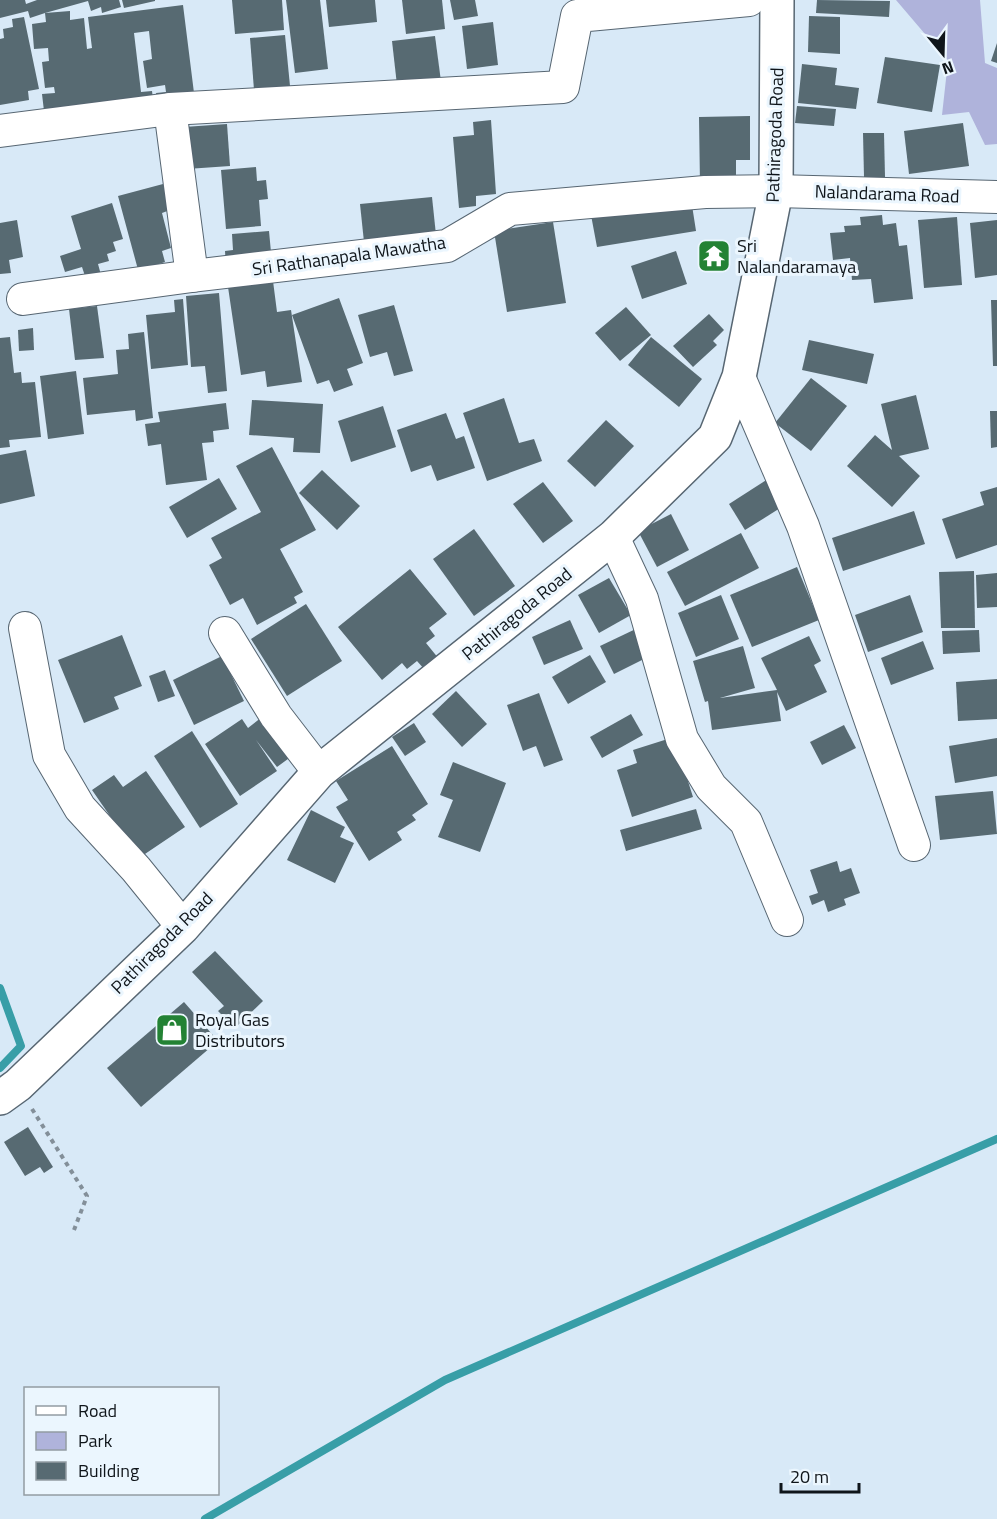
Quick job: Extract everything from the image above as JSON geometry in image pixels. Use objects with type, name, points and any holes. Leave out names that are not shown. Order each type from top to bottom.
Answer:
[{"type":"street","points":[[0,131],[170,109],[563,87],[577,16],[750,0]]},
{"type":"street","name":"Pathiragoda Road","points":[[9,1092],[183,927],[319,772],[614,537],[715,437],[739,377],[776,190],[777,0]]},
{"type":"street","points":[[170,109],[192,276]]},
{"type":"street","name":"Nalandarama Road","points":[[776,190],[997,197]]},
{"type":"street","name":"Sri Rathanapala Mawatha","points":[[22,299],[447,246],[510,209],[705,192],[776,190]]},
{"type":"street","points":[[739,377],[803,526],[914,845]]},
{"type":"street","points":[[614,537],[642,599],[682,739],[711,787],[746,822],[787,920]]},
{"type":"street","points":[[25,628],[49,755],[80,808],[136,869],[183,927]]},
{"type":"street","points":[[225,633],[276,716],[319,772]]},
{"type":"path","points":[[9,1092],[87,1196],[74,1230]]},
{"type":"green space","points":[[896,0],[980,0],[985,63],[997,68],[997,144],[985,145],[969,112],[942,115],[948,61]]},
{"type":"building","points":[[0,0],[25,0],[26,4],[37,0],[119,0],[121,7],[102,13],[101,7],[91,11],[88,1],[30,18],[28,11],[0,18]]},
{"type":"building","points":[[122,0],[155,0],[155,1],[124,8]]},
{"type":"building","points":[[232,0],[282,0],[284,30],[235,34]]},
{"type":"building","points":[[286,0],[320,0],[328,69],[295,73]]},
{"type":"building","points":[[326,0],[375,0],[377,22],[329,27]]},
{"type":"building","points":[[402,0],[442,0],[445,29],[406,34]]},
{"type":"building","points":[[450,0],[475,0],[478,16],[454,20]]},
{"type":"building","points":[[817,0],[890,1],[889,17],[816,13]]},
{"type":"building","points":[[183,5],[195,101],[158,105],[156,93],[166,92],[165,85],[147,88],[143,61],[152,59],[149,31],[134,33],[141,92],[152,91],[154,107],[44,111],[42,94],[55,93],[54,87],[45,88],[42,62],[49,61],[48,48],[34,49],[32,24],[46,22],[45,13],[70,11],[70,20],[84,18],[87,49],[92,48],[88,17]]},
{"type":"building","points":[[809,16],[840,17],[840,54],[808,52]]},
{"type":"building","points":[[24,17],[39,89],[28,91],[29,100],[0,105],[0,39],[4,38],[3,29],[13,27],[12,19]]},
{"type":"building","points":[[493,22],[498,65],[467,69],[462,26]]},
{"type":"building","points":[[285,35],[290,86],[254,90],[250,38]]},
{"type":"building","points":[[435,36],[442,89],[398,94],[392,41]]},
{"type":"building","points":[[997,43],[997,63],[991,61]]},
{"type":"building","points":[[885,57],[940,65],[932,112],[877,103]]},
{"type":"building","points":[[802,64],[837,68],[835,85],[859,88],[856,109],[798,103]]},
{"type":"building","points":[[797,106],[836,109],[834,126],[795,123]]},
{"type":"building","points":[[750,116],[750,160],[736,160],[736,184],[700,185],[699,117]]},
{"type":"building","points":[[491,120],[496,194],[476,196],[476,206],[459,208],[453,137],[474,135],[473,122]]},
{"type":"building","points":[[963,123],[969,166],[909,174],[904,131]]},
{"type":"building","points":[[227,124],[230,166],[187,169],[184,127]]},
{"type":"building","points":[[863,133],[884,133],[885,177],[864,177]]},
{"type":"building","points":[[256,167],[257,181],[266,180],[268,199],[259,200],[261,226],[226,229],[221,170]]},
{"type":"building","points":[[163,184],[170,210],[162,213],[171,248],[162,251],[165,262],[159,264],[161,272],[140,277],[118,196]]},
{"type":"building","points":[[432,197],[436,235],[364,242],[360,204]]},
{"type":"building","points":[[691,199],[696,231],[597,247],[591,215]]},
{"type":"building","points":[[112,203],[123,239],[113,242],[116,251],[107,254],[109,261],[98,264],[101,275],[86,279],[82,267],[65,272],[60,256],[81,249],[71,216]]},
{"type":"building","points":[[882,215],[883,225],[896,223],[899,246],[907,245],[913,299],[874,303],[871,279],[852,280],[850,258],[833,260],[830,233],[845,232],[844,226],[861,225],[860,217]]},
{"type":"building","points":[[957,217],[962,285],[924,288],[918,220]]},
{"type":"building","points":[[17,220],[23,257],[9,260],[11,273],[0,274],[0,223]]},
{"type":"building","points":[[997,220],[997,275],[975,278],[970,223]]},
{"type":"building","points":[[553,222],[566,303],[507,312],[494,231]]},
{"type":"building","points":[[269,231],[272,263],[226,267],[225,251],[233,250],[232,234]]},
{"type":"building","points":[[676,251],[687,284],[642,299],[631,266]]},
{"type":"building","points":[[273,281],[277,312],[291,310],[302,382],[267,387],[265,371],[241,375],[228,287]]},
{"type":"building","points":[[219,293],[227,391],[208,393],[205,366],[191,367],[186,296]]},
{"type":"building","points":[[339,298],[363,363],[347,369],[353,385],[334,392],[329,380],[317,384],[292,315]]},
{"type":"building","points":[[183,299],[188,365],[151,369],[146,315],[175,312],[174,300]]},
{"type":"building","points":[[991,300],[997,300],[997,366],[993,366]]},
{"type":"building","points":[[394,305],[413,371],[394,376],[387,352],[370,357],[358,315]]},
{"type":"building","points":[[97,306],[104,358],[75,360],[69,309]]},
{"type":"building","points":[[626,307],[651,335],[620,361],[595,333]]},
{"type":"building","points":[[709,314],[724,330],[713,341],[717,345],[693,367],[673,346]]},
{"type":"building","points":[[33,328],[34,350],[19,351],[18,330]]},
{"type":"building","points":[[144,332],[153,418],[136,421],[135,410],[87,415],[83,378],[118,374],[116,350],[129,349],[128,334]]},
{"type":"building","points":[[10,337],[14,373],[21,372],[22,383],[35,382],[41,437],[9,440],[10,447],[0,448],[0,338]]},
{"type":"building","points":[[651,337],[702,379],[679,407],[628,365]]},
{"type":"building","points":[[809,340],[874,354],[867,384],[802,370]]},
{"type":"building","points":[[76,371],[84,434],[48,439],[40,376]]},
{"type":"building","points":[[811,378],[847,406],[811,451],[775,423]]},
{"type":"building","points":[[916,395],[929,449],[899,456],[920,476],[892,507],[847,466],[875,435],[892,450],[881,404]]},
{"type":"building","points":[[504,398],[519,443],[534,439],[542,461],[487,481],[463,413]]},
{"type":"building","points":[[252,400],[323,404],[320,453],[293,452],[294,438],[249,435]]},
{"type":"building","points":[[226,403],[229,429],[213,431],[214,442],[202,443],[207,480],[166,485],[161,444],[148,446],[145,424],[160,422],[158,412]]},
{"type":"building","points":[[383,406],[396,447],[351,462],[338,421]]},
{"type":"building","points":[[990,411],[997,411],[997,447],[991,448]]},
{"type":"building","points":[[446,413],[456,439],[464,436],[475,468],[437,481],[431,465],[411,472],[397,430]]},
{"type":"building","points":[[606,420],[634,446],[595,487],[567,461]]},
{"type":"building","points":[[272,447],[316,530],[280,549],[303,592],[294,597],[297,603],[257,625],[243,598],[230,605],[209,565],[222,558],[211,538],[261,512],[236,466]]},
{"type":"building","points":[[26,450],[35,496],[0,504],[0,455]]},
{"type":"building","points":[[322,470],[360,506],[337,530],[299,493]]},
{"type":"building","points":[[219,478],[237,509],[187,538],[169,507]]},
{"type":"building","points":[[768,479],[785,505],[745,530],[729,504]]},
{"type":"building","points":[[543,482],[573,521],[543,543],[513,504]]},
{"type":"building","points":[[997,487],[997,545],[956,559],[942,519],[984,505],[980,492]]},
{"type":"building","points":[[914,511],[925,544],[843,571],[832,538]]},
{"type":"building","points":[[671,514],[689,550],[657,567],[638,531]]},
{"type":"building","points":[[474,529],[515,586],[474,616],[433,559]]},
{"type":"building","points":[[741,533],[759,568],[685,606],[667,572]]},
{"type":"building","points":[[797,567],[819,620],[752,647],[730,595]]},
{"type":"building","points":[[410,569],[447,614],[429,628],[435,636],[426,643],[439,659],[425,670],[417,661],[407,669],[402,663],[382,680],[338,627]]},
{"type":"building","points":[[974,571],[975,628],[941,628],[939,572]]},
{"type":"building","points":[[997,573],[997,607],[977,608],[976,575]]},
{"type":"building","points":[[609,578],[631,615],[599,633],[578,595]]},
{"type":"building","points":[[721,595],[739,639],[696,657],[678,613]]},
{"type":"building","points":[[910,595],[923,632],[868,652],[855,615]]},
{"type":"building","points":[[306,604],[342,661],[287,696],[251,639]]},
{"type":"building","points":[[570,620],[583,649],[544,665],[532,637]]},
{"type":"building","points":[[642,626],[656,653],[614,674],[600,646]]},
{"type":"building","points":[[979,630],[980,652],[943,654],[942,631]]},
{"type":"building","points":[[122,635],[142,686],[114,697],[119,709],[84,723],[58,660]]},
{"type":"building","points":[[809,636],[821,661],[814,665],[827,692],[786,711],[777,692],[781,721],[712,730],[708,701],[705,702],[693,661],[743,646],[755,688],[720,698],[777,690],[761,658]]},
{"type":"building","points":[[923,641],[934,669],[891,685],[881,658]]},
{"type":"building","points":[[590,655],[606,682],[568,704],[552,677]]},
{"type":"building","points":[[222,656],[244,701],[194,725],[173,680]]},
{"type":"building","points":[[165,670],[175,696],[158,702],[149,676]]},
{"type":"building","points":[[997,679],[997,719],[958,721],[956,682]]},
{"type":"building","points":[[456,691],[487,724],[462,747],[432,714]]},
{"type":"building","points":[[539,693],[563,760],[544,767],[536,746],[523,751],[507,705]]},
{"type":"building","points":[[631,714],[643,735],[602,758],[590,737]]},
{"type":"building","points":[[262,717],[292,756],[277,767],[256,740],[277,771],[240,796],[205,744],[242,719],[248,728]]},
{"type":"building","points":[[414,723],[426,742],[405,756],[392,737]]},
{"type":"building","points":[[844,725],[856,748],[822,765],[810,742]]},
{"type":"building","points":[[192,731],[238,804],[200,828],[154,756]]},
{"type":"building","points":[[674,737],[693,797],[632,817],[617,770],[637,763],[633,750]]},
{"type":"building","points":[[997,738],[997,776],[955,783],[949,746]]},
{"type":"building","points":[[392,746],[428,804],[412,815],[416,820],[397,832],[402,840],[369,861],[336,807],[348,800],[336,781]]},
{"type":"building","points":[[453,762],[506,783],[480,852],[438,837],[453,800],[440,795]]},
{"type":"building","points":[[146,771],[185,827],[139,858],[92,790],[114,775],[123,787]]},
{"type":"building","points":[[993,791],[997,834],[940,840],[935,796]]},
{"type":"building","points":[[696,809],[702,829],[626,851],[620,830]]},
{"type":"building","points":[[311,810],[345,827],[340,837],[354,843],[335,883],[287,860]]},
{"type":"building","points":[[837,861],[840,872],[851,868],[860,893],[844,899],[846,905],[828,912],[824,900],[812,905],[809,896],[818,893],[810,870]]},
{"type":"building","points":[[215,951],[263,1001],[235,1028],[218,1011],[224,1006],[192,972]]},
{"type":"building","points":[[184,1002],[218,1041],[141,1107],[107,1068]]},
{"type":"building","points":[[28,1127],[53,1167],[44,1173],[40,1167],[25,1176],[4,1142]]},
{"type":"waterway","points":[[0,988],[21,1046],[0,1068]]},
{"type":"waterway","points":[[205,1519],[445,1380],[997,1139]]},
{"type":"place","name":"Sri Nalandaramaya","points":[[714,256]]},
{"type":"place","name":"Royal Gas Distributors","points":[[172,1030]]}]
